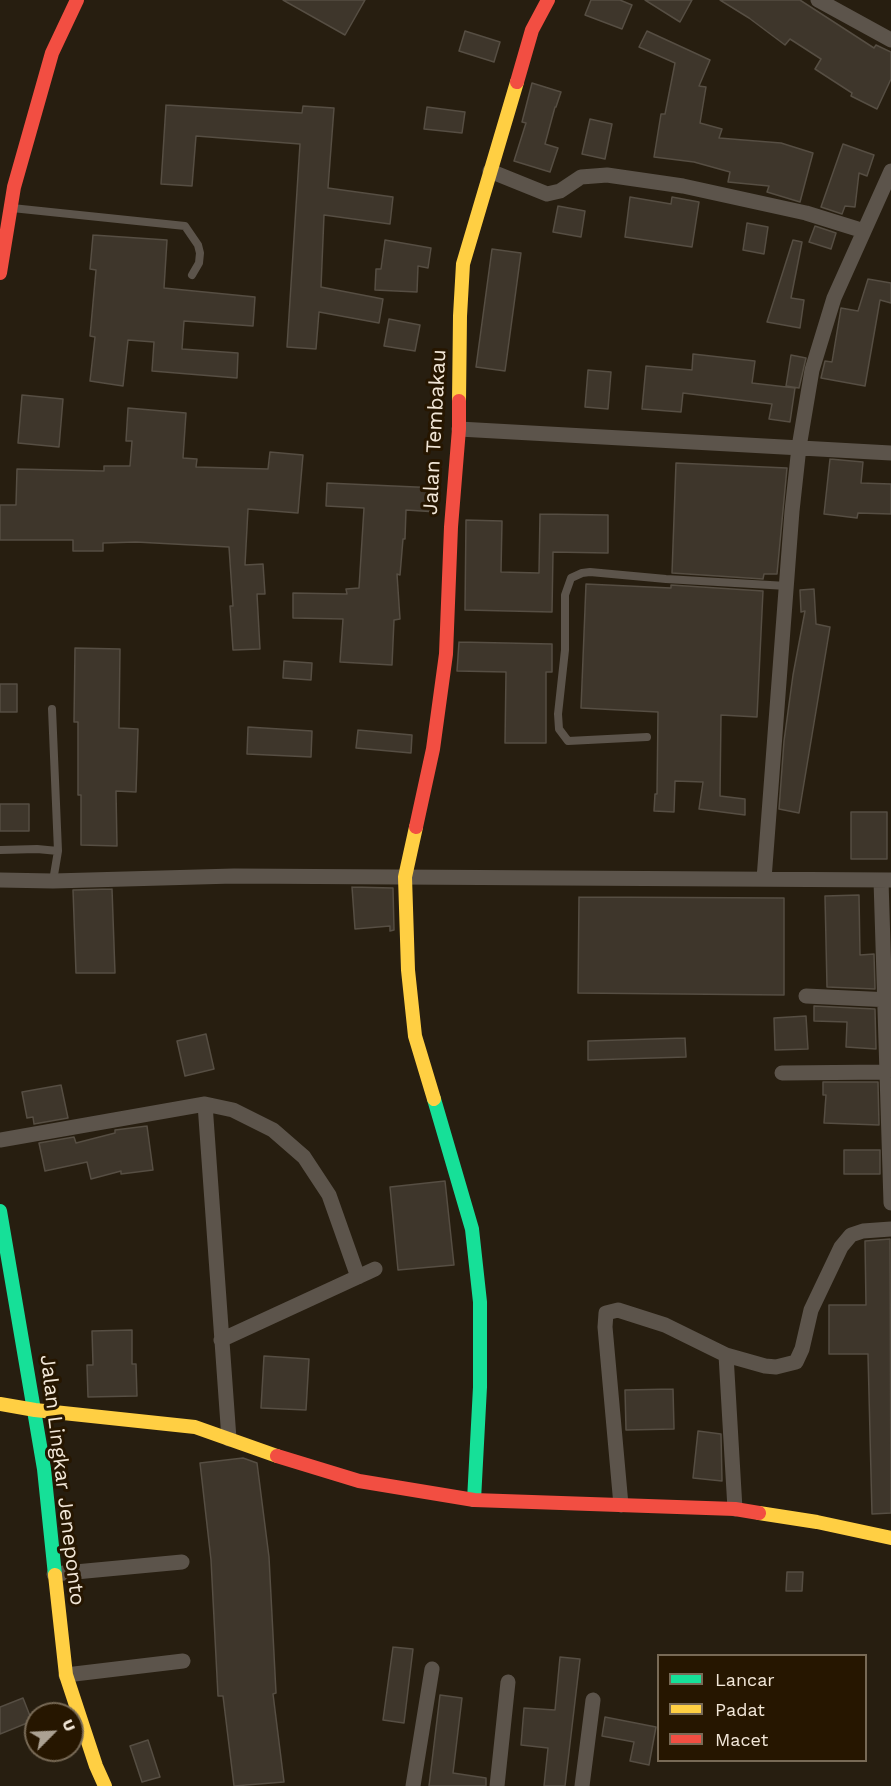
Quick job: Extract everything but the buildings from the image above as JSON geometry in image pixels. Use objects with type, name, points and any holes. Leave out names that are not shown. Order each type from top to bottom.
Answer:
[{"type":"street","points":[[0,273],[14,187],[52,53],[77,0]]},
{"type":"street","name":"Jalan Tembakau","points":[[474,1500],[480,1387],[480,1302],[472,1229],[415,1036],[408,970],[405,877],[433,749],[446,654],[451,527],[459,429],[463,264],[532,30],[548,0]]},
{"type":"street","points":[[819,0],[891,40]]},
{"type":"street","points":[[490,171],[547,194],[566,188],[581,177],[607,175],[682,186],[806,213],[864,231]]},
{"type":"street","points":[[764,879],[792,512],[799,447],[812,370],[834,298],[891,171]]},
{"type":"street","points":[[459,429],[891,453]]},
{"type":"street","points":[[0,880],[53,881],[234,876],[886,880],[891,1203]]},
{"type":"street","points":[[806,996],[888,1000]]},
{"type":"street","points":[[782,1073],[888,1080]]},
{"type":"street","points":[[205,1104],[229,1439]]},
{"type":"street","points":[[0,1140],[205,1104],[232,1110],[273,1130],[304,1157],[329,1195],[358,1277]]},
{"type":"street","name":"Jalan Lingkar Jeneponto","points":[[0,1210],[44,1469],[66,1675],[96,1766],[105,1786]]},
{"type":"street","points":[[621,1505],[605,1328],[606,1313],[618,1310],[665,1325],[726,1355],[765,1366],[776,1367],[796,1362],[802,1348],[811,1310],[841,1247],[851,1235],[863,1231],[891,1229]]},
{"type":"street","points":[[221,1340],[375,1269]]},
{"type":"street","points":[[726,1355],[735,1509]]},
{"type":"street","points":[[0,1404],[35,1410],[195,1426],[302,1465],[360,1481],[474,1500],[735,1509],[817,1522],[891,1538]]},
{"type":"street","points":[[54,1574],[182,1562]]},
{"type":"street","points":[[66,1675],[183,1661]]},
{"type":"street","points":[[411,1786],[432,1669]]},
{"type":"street","points":[[497,1786],[508,1682]]},
{"type":"street","points":[[582,1786],[593,1700]]},
{"type":"lane","points":[[11,208],[185,226],[198,245],[200,253],[199,263],[192,275]]},
{"type":"lane","points":[[647,737],[568,741],[559,729],[558,714],[565,650],[565,595],[571,578],[582,573],[599,573],[787,586]]},
{"type":"lane","points":[[52,709],[58,851],[53,881]]},
{"type":"lane","points":[[0,850],[58,851]]},
{"type":"traffic: fast","points":[[434,1099],[472,1229],[480,1302],[480,1387],[474,1500]]},
{"type":"traffic: fast","points":[[0,1211],[44,1469],[55,1575]]},
{"type":"traffic: slow","points":[[459,401],[463,264],[517,82]]},
{"type":"traffic: slow","points":[[416,827],[405,877],[408,970],[415,1036],[434,1099]]},
{"type":"traffic: slow","points":[[0,1404],[35,1410],[195,1427],[277,1456]]},
{"type":"traffic: slow","points":[[759,1513],[817,1522],[891,1538]]},
{"type":"traffic: slow","points":[[55,1575],[66,1675],[96,1766],[105,1786]]},
{"type":"traffic: jam","points":[[0,273],[14,187],[52,53],[77,0]]},
{"type":"traffic: jam","points":[[517,82],[532,30],[548,0]]},
{"type":"traffic: jam","points":[[416,827],[433,749],[446,654],[459,401]]},
{"type":"traffic: jam","points":[[277,1456],[359,1481],[474,1500],[735,1509],[759,1513]]}]
